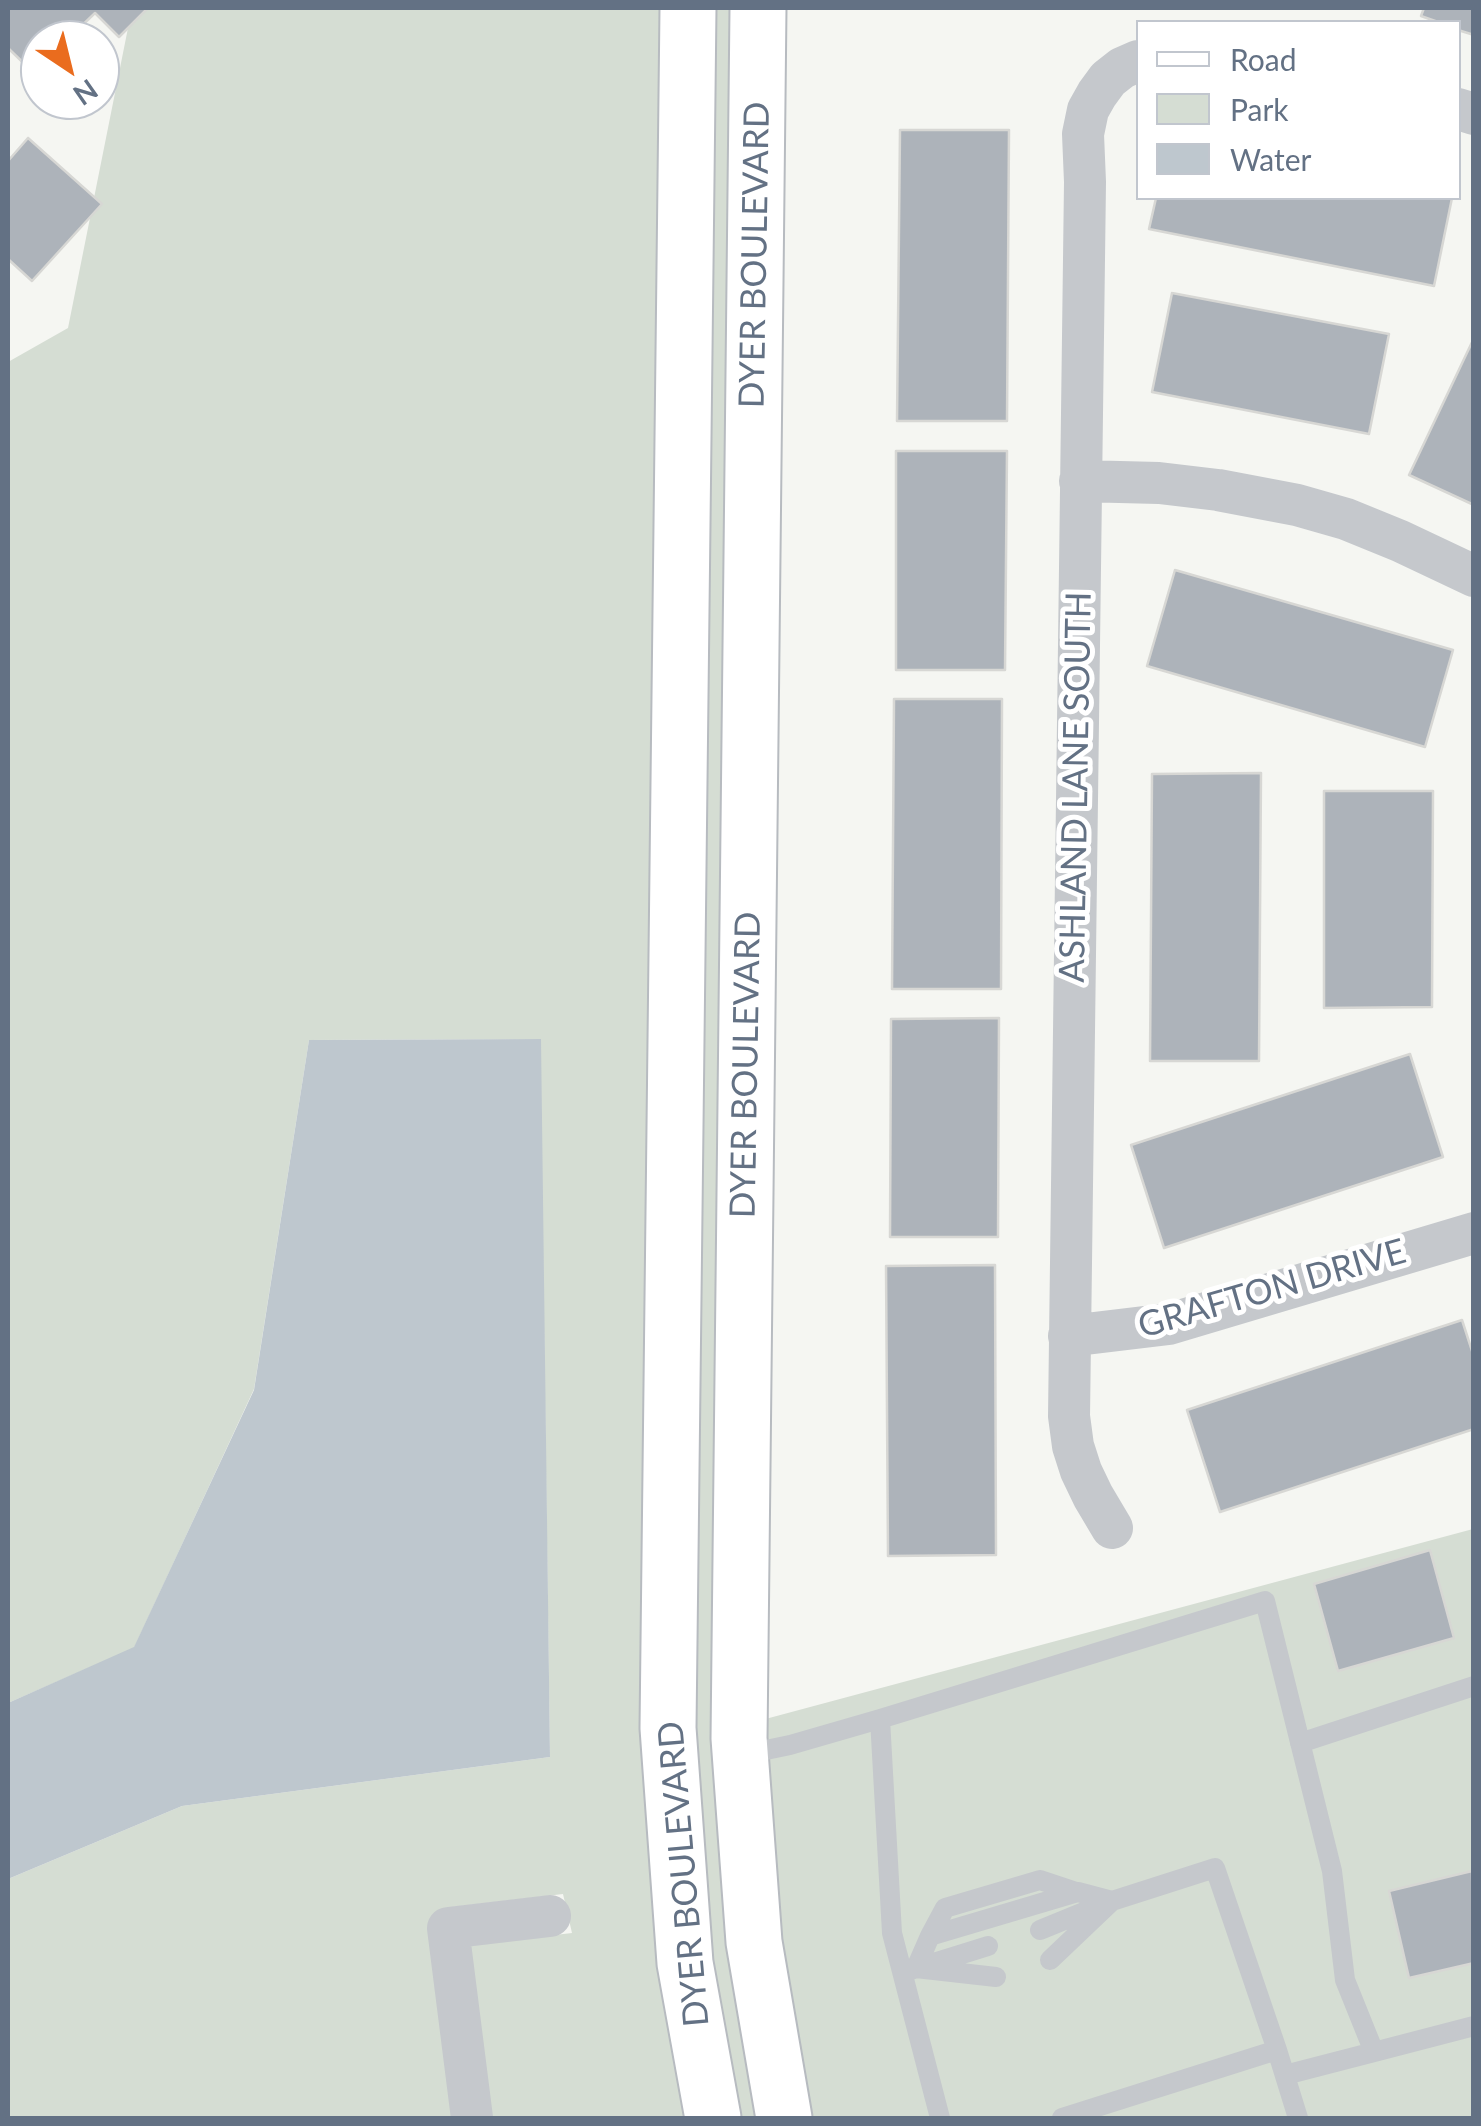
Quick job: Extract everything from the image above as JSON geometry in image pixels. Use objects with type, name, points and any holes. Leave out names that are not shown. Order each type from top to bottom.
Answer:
[{"type":"main road","name":"DYER BOULEVARD","points":[[688,8],[668,1728],[686,1963],[712,2118]]},
{"type":"main road","name":"DYER BOULEVARD","points":[[758,8],[740,1756],[754,1942],[784,2118]]},
{"type":"street","name":"ASHLAND LANE SOUTH","points":[[1112,1528],[1093,1496],[1073,1446],[1068,1416],[1083,134],[1088,110],[1097,94],[1122,68],[1136,62]]},
{"type":"street","points":[[1080,481],[1159,483],[1297,505],[1346,519],[1474,576]]},
{"type":"street","name":"GRAFTON DRIVE","points":[[1069,1336],[1168,1324],[1474,1233]]},
{"type":"street","points":[[472,2118],[448,1928],[550,1916]]},
{"type":"lane","points":[[740,1756],[880,1720],[1265,1602],[1332,1872],[1345,1980],[1374,2052]]},
{"type":"lane","points":[[1300,1743],[1474,1686]]},
{"type":"lane","points":[[880,1720],[892,1933],[908,1971],[940,2118]]},
{"type":"lane","points":[[1112,1901],[1045,1945],[1112,1901],[1215,1868],[1298,2118]]},
{"type":"lane","points":[[908,1971],[930,1936],[1078,1892],[1112,1901]]},
{"type":"lane","points":[[908,1971],[992,1962],[908,1971]]},
{"type":"lane","points":[[1285,2075],[1474,2026]]},
{"type":"lane","points":[[1062,2118],[1277,2050]]},
{"type":"green space","points":[[132,8],[669,8],[694,2118],[491,2118],[469,1945],[572,1933],[563,1894],[444,1908],[453,2118],[8,2118],[8,1879],[182,1806],[550,1757],[540,1039],[309,1040],[254,1389],[134,1648],[8,1703],[8,362],[68,328],[110,120],[120,120],[120,68]]},
{"type":"green space","points":[[707,8],[739,8],[766,2118],[731,2118],[704,1962],[687,1729]]},
{"type":"green space","points":[[1473,1529],[1473,2118],[803,2118],[773,1942],[758,1721]]},
{"type":"water","points":[[541,1039],[550,1757],[182,1806],[8,1879],[8,1703],[134,1647],[254,1390],[309,1040]]},
{"type":"building","points":[[8,8],[148,8],[120,36],[120,20],[102,20],[95,13],[88,20],[20,20],[20,60],[8,48]]},
{"type":"building","points":[[1424,8],[1474,8],[1474,35],[1461,31],[1461,20],[1421,16]]},
{"type":"building","points":[[900,130],[1009,130],[1007,421],[897,421]]},
{"type":"building","points":[[28,138],[102,204],[32,281],[8,259],[8,161]]},
{"type":"building","points":[[1156,200],[1452,200],[1434,286],[1149,229]]},
{"type":"building","points":[[1172,293],[1389,334],[1369,434],[1152,392]]},
{"type":"building","points":[[1474,338],[1474,505],[1409,475]]},
{"type":"building","points":[[896,451],[1007,451],[1005,670],[896,670]]},
{"type":"building","points":[[1175,570],[1453,650],[1425,747],[1147,666]]},
{"type":"building","points":[[894,699],[1002,699],[1001,989],[892,989]]},
{"type":"building","points":[[1261,773],[1259,1061],[1150,1061],[1152,774]]},
{"type":"building","points":[[1324,791],[1433,791],[1432,1007],[1324,1008]]},
{"type":"building","points":[[999,1018],[998,1237],[890,1237],[891,1019]]},
{"type":"building","points":[[1410,1054],[1443,1157],[1164,1248],[1131,1145]]},
{"type":"building","points":[[995,1265],[996,1555],[888,1556],[886,1266]]},
{"type":"building","points":[[1462,1320],[1474,1357],[1474,1429],[1220,1512],[1187,1410]]},
{"type":"building","points":[[1430,1550],[1454,1638],[1338,1671],[1314,1584]]},
{"type":"building","points":[[1472,1871],[1474,1963],[1409,1978],[1389,1891]]}]
